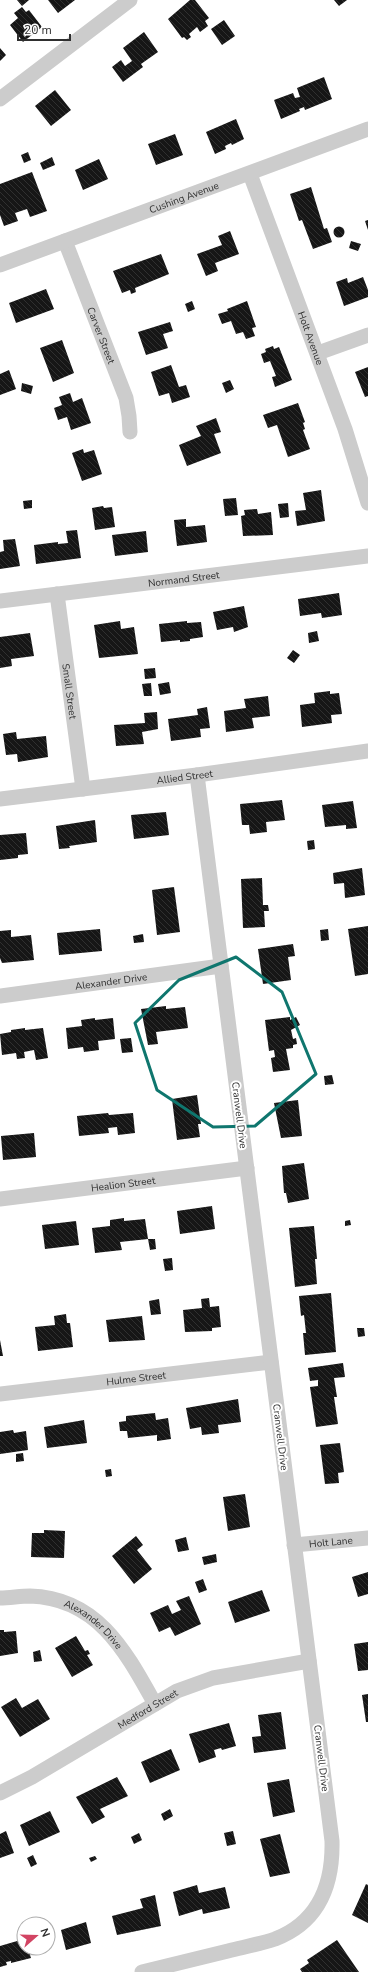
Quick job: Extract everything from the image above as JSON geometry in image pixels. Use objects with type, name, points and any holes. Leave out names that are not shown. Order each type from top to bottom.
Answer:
[{"type":"street","points":[[0,99],[130,0]]},
{"type":"street","name":"Cushing Avenue","points":[[0,264],[250,174],[368,129]]},
{"type":"street","name":"Holt Avenue","points":[[250,174],[318,353],[345,429],[368,503]]},
{"type":"street","name":"Carver Street","points":[[65,240],[126,398],[130,432]]},
{"type":"street","points":[[318,353],[368,335]]},
{"type":"street","name":"Normand Street","points":[[0,601],[368,556]]},
{"type":"street","name":"Small Street","points":[[57,594],[84,789]]},
{"type":"street","name":"Allied Street","points":[[0,799],[197,775],[368,751]]},
{"type":"street","name":"Cranwell Drive","points":[[142,1972],[275,1939],[294,1930],[309,1916],[321,1899],[329,1881],[333,1861],[332,1841],[197,775]]},
{"type":"street","name":"Alexander Drive","points":[[0,996],[221,966]]},
{"type":"street","name":"Healion Street","points":[[0,1199],[247,1168]]},
{"type":"street","name":"Hulme Street","points":[[0,1394],[271,1362]]},
{"type":"street","name":"Holt Lane","points":[[294,1545],[368,1538]]},
{"type":"street","name":"Alexander Drive","points":[[0,1598],[30,1596],[50,1599],[71,1605],[89,1614],[105,1628],[118,1645],[155,1704]]},
{"type":"street","name":"Medford Street","points":[[0,1794],[32,1777],[177,1691],[213,1678],[309,1661]]},
{"type":"highlighted area","points":[[236,957],[282,992],[316,1074],[255,1126],[213,1127],[157,1090],[135,1023],[179,980]]},
{"type":"building","points":[[17,0],[29,0],[22,6]]},
{"type":"building","points":[[48,0],[75,0],[58,13]]},
{"type":"building","points":[[190,0],[195,0],[209,18],[205,21],[208,26],[200,32],[197,27],[189,34],[191,37],[187,40],[184,37],[182,38],[168,19]]},
{"type":"building","points":[[334,0],[347,0],[339,6]]},
{"type":"building","points":[[22,7],[26,12],[29,10],[42,27],[23,42],[10,25],[18,18],[14,13]]},
{"type":"building","points":[[224,20],[235,36],[222,45],[211,29]]},
{"type":"building","points":[[144,32],[158,52],[141,64],[143,67],[123,82],[112,67],[121,60],[125,66],[132,61],[123,48]]},
{"type":"building","points":[[0,48],[6,55],[0,61]]},
{"type":"building","points":[[324,77],[332,99],[305,110],[304,107],[299,109],[300,111],[281,119],[274,100],[293,93],[295,98],[300,97],[297,88]]},
{"type":"building","points":[[55,90],[71,110],[51,126],[35,106]]},
{"type":"building","points":[[236,119],[244,139],[232,145],[231,143],[225,146],[226,149],[215,154],[206,132]]},
{"type":"building","points":[[175,134],[183,155],[156,165],[148,144]]},
{"type":"building","points":[[28,152],[31,160],[24,163],[21,155]]},
{"type":"building","points":[[52,157],[55,165],[43,170],[40,163]]},
{"type":"building","points":[[99,159],[108,179],[83,190],[75,170]]},
{"type":"building","points":[[32,172],[47,211],[30,217],[27,209],[15,213],[18,221],[4,226],[0,215],[0,184]]},
{"type":"building","points":[[311,187],[324,229],[327,228],[332,242],[313,249],[302,220],[299,221],[290,194]]},
{"type":"building","points":[[368,220],[368,230],[365,221]]},
{"type":"building","points":[[339,226],[343,228],[345,232],[343,236],[339,238],[335,236],[333,232],[335,228]]},
{"type":"building","points":[[230,231],[239,254],[215,263],[218,271],[206,276],[197,254],[222,245],[218,236]]},
{"type":"building","points":[[351,241],[361,244],[358,251],[349,248]]},
{"type":"building","points":[[161,254],[169,274],[135,288],[136,292],[131,294],[130,290],[122,293],[113,271]]},
{"type":"building","points":[[363,277],[368,290],[368,297],[344,306],[336,282],[347,278],[348,283]]},
{"type":"building","points":[[46,289],[54,309],[16,323],[9,303]]},
{"type":"building","points":[[192,301],[195,309],[188,312],[185,304]]},
{"type":"building","points":[[247,301],[256,327],[252,328],[255,336],[246,339],[243,332],[236,334],[231,321],[222,324],[218,314],[228,311],[227,309]]},
{"type":"building","points":[[170,322],[173,331],[163,334],[168,348],[146,355],[138,332]]},
{"type":"building","points":[[62,340],[74,373],[53,382],[40,348]]},
{"type":"building","points":[[273,346],[274,349],[279,347],[292,380],[275,387],[272,377],[276,376],[270,361],[264,363],[261,354],[266,352],[265,349]]},
{"type":"building","points":[[171,365],[179,387],[186,385],[190,397],[172,403],[169,393],[159,396],[151,372]]},
{"type":"building","points":[[368,367],[368,396],[365,397],[355,372]]},
{"type":"building","points":[[9,370],[16,389],[0,395],[0,374]]},
{"type":"building","points":[[230,380],[234,389],[226,393],[222,383]]},
{"type":"building","points":[[22,383],[33,386],[31,394],[21,391]]},
{"type":"building","points":[[70,393],[73,402],[82,398],[91,423],[71,430],[67,417],[58,420],[54,408],[62,405],[59,397]]},
{"type":"building","points":[[298,403],[305,422],[303,423],[305,429],[303,430],[310,449],[288,457],[277,425],[268,428],[263,415]]},
{"type":"building","points":[[216,418],[221,432],[214,434],[221,453],[187,466],[179,445],[201,436],[196,426]]},
{"type":"building","points":[[83,449],[84,453],[94,450],[102,474],[82,481],[72,453]]},
{"type":"building","points":[[321,490],[325,521],[297,526],[295,511],[306,510],[303,493]]},
{"type":"building","points":[[236,498],[238,515],[225,516],[223,499]]},
{"type":"building","points":[[32,500],[32,508],[24,509],[23,501]]},
{"type":"building","points":[[288,503],[289,517],[280,518],[278,504]]},
{"type":"building","points":[[103,506],[104,508],[112,507],[115,527],[95,530],[92,508]]},
{"type":"building","points":[[257,509],[258,514],[271,512],[273,535],[243,536],[241,516],[245,515],[244,510]]},
{"type":"building","points":[[186,519],[186,527],[205,525],[207,542],[177,546],[174,520]]},
{"type":"building","points":[[77,530],[81,558],[36,564],[34,545],[58,542],[58,544],[68,543],[66,531]]},
{"type":"building","points":[[146,531],[148,552],[115,556],[112,535]]},
{"type":"building","points":[[15,539],[20,566],[0,569],[0,552],[4,551],[3,540]]},
{"type":"building","points":[[339,593],[342,615],[322,618],[321,613],[300,616],[298,599]]},
{"type":"building","points":[[244,606],[248,627],[234,632],[233,627],[217,630],[213,612]]},
{"type":"building","points":[[120,621],[121,629],[134,627],[138,654],[99,658],[94,625]]},
{"type":"building","points":[[187,621],[187,623],[201,622],[203,637],[190,639],[190,641],[180,642],[180,640],[161,642],[159,624]]},
{"type":"building","points":[[317,631],[319,641],[309,643],[308,633]]},
{"type":"building","points":[[30,633],[34,656],[11,659],[12,666],[0,668],[0,637]]},
{"type":"building","points":[[293,650],[300,655],[294,663],[287,658]]},
{"type":"building","points":[[155,668],[156,678],[145,679],[144,669]]},
{"type":"building","points":[[169,682],[171,693],[160,695],[158,684]]},
{"type":"building","points":[[151,683],[152,696],[144,696],[142,684]]},
{"type":"building","points":[[330,691],[330,694],[339,693],[342,714],[331,715],[332,723],[302,727],[300,705],[315,703],[314,693]]},
{"type":"building","points":[[268,696],[270,716],[252,718],[254,728],[226,732],[224,711],[246,708],[244,699]]},
{"type":"building","points":[[207,707],[210,728],[200,729],[201,737],[171,741],[168,719],[198,715],[197,709]]},
{"type":"building","points":[[157,712],[158,729],[142,732],[144,744],[116,746],[114,725],[145,723],[144,713]]},
{"type":"building","points":[[16,732],[17,739],[46,736],[48,757],[18,762],[17,754],[6,755],[3,734]]},
{"type":"building","points":[[282,800],[285,820],[266,822],[267,832],[250,834],[249,825],[242,825],[240,804]]},
{"type":"building","points":[[353,801],[357,828],[346,829],[346,825],[325,827],[322,805]]},
{"type":"building","points":[[166,812],[169,835],[134,839],[131,815]]},
{"type":"building","points":[[95,820],[97,842],[59,849],[56,826]]},
{"type":"building","points":[[26,833],[28,854],[18,855],[18,858],[0,860],[0,835]]},
{"type":"building","points":[[314,840],[315,849],[308,850],[307,841]]},
{"type":"building","points":[[362,868],[365,895],[345,898],[344,883],[334,884],[333,873]]},
{"type":"building","points":[[262,878],[263,905],[268,905],[269,911],[264,911],[265,927],[243,928],[241,879]]},
{"type":"building","points":[[174,887],[180,932],[157,935],[152,890]]},
{"type":"building","points":[[368,926],[368,974],[355,976],[348,929]]},
{"type":"building","points":[[100,929],[102,951],[59,955],[57,933]]},
{"type":"building","points":[[328,929],[329,940],[321,941],[320,930]]},
{"type":"building","points":[[11,930],[11,937],[31,935],[34,960],[2,963],[0,958],[0,931]]},
{"type":"building","points":[[143,934],[144,942],[134,943],[133,936]]},
{"type":"building","points":[[293,944],[295,956],[288,957],[291,980],[263,984],[258,949]]},
{"type":"building","points":[[166,1006],[166,1009],[185,1007],[188,1028],[156,1032],[158,1044],[148,1045],[141,1009]]},
{"type":"building","points":[[290,1017],[290,1020],[296,1017],[300,1025],[291,1030],[293,1039],[296,1038],[297,1044],[293,1045],[293,1048],[286,1049],[290,1070],[273,1072],[271,1058],[275,1057],[274,1050],[269,1051],[265,1020]]},
{"type":"building","points":[[95,1018],[95,1020],[113,1018],[115,1039],[98,1041],[99,1050],[84,1052],[83,1047],[68,1049],[66,1028],[82,1026],[81,1020]]},
{"type":"building","points":[[25,1028],[25,1030],[43,1028],[48,1058],[36,1060],[34,1050],[24,1052],[25,1058],[17,1059],[16,1053],[2,1055],[0,1034],[11,1032],[11,1030]]},
{"type":"building","points":[[131,1038],[133,1052],[122,1053],[120,1039]]},
{"type":"building","points":[[332,1075],[334,1084],[325,1085],[324,1076]]},
{"type":"building","points":[[197,1095],[201,1124],[198,1124],[200,1137],[177,1140],[172,1099]]},
{"type":"building","points":[[298,1100],[302,1136],[281,1138],[274,1103]]},
{"type":"building","points":[[108,1113],[109,1115],[133,1113],[135,1133],[118,1135],[117,1127],[108,1128],[109,1133],[79,1136],[77,1116]]},
{"type":"building","points":[[34,1133],[36,1157],[3,1160],[1,1136]]},
{"type":"building","points":[[304,1163],[309,1199],[288,1203],[286,1193],[284,1193],[282,1166]]},
{"type":"building","points":[[212,1206],[215,1229],[180,1234],[177,1211]]},
{"type":"building","points":[[124,1218],[124,1221],[145,1219],[148,1239],[120,1242],[122,1250],[95,1253],[92,1228],[110,1226],[110,1220]]},
{"type":"building","points":[[350,1220],[351,1225],[345,1226],[345,1221]]},
{"type":"building","points":[[76,1221],[79,1245],[45,1249],[42,1225]]},
{"type":"building","points":[[314,1226],[317,1259],[315,1259],[317,1284],[295,1287],[289,1228]]},
{"type":"building","points":[[148,1239],[155,1239],[156,1249],[150,1250]]},
{"type":"building","points":[[172,1258],[173,1270],[165,1271],[163,1259]]},
{"type":"building","points":[[331,1293],[336,1352],[305,1355],[303,1333],[306,1333],[304,1315],[301,1316],[299,1296]]},
{"type":"building","points":[[209,1298],[210,1307],[219,1306],[221,1327],[212,1328],[212,1331],[185,1332],[183,1310],[202,1308],[201,1299]]},
{"type":"building","points":[[159,1299],[161,1314],[151,1315],[149,1301]]},
{"type":"building","points":[[66,1314],[67,1323],[70,1323],[73,1347],[38,1351],[35,1327],[55,1325],[54,1316]]},
{"type":"building","points":[[142,1316],[145,1340],[109,1342],[106,1320]]},
{"type":"building","points":[[357,1328],[364,1328],[365,1336],[358,1337]]},
{"type":"building","points":[[0,1340],[3,1356],[0,1356]]},
{"type":"building","points":[[343,1363],[345,1377],[334,1378],[337,1397],[334,1397],[338,1424],[316,1427],[310,1387],[318,1386],[318,1380],[310,1381],[308,1368]]},
{"type":"building","points":[[238,1399],[241,1422],[218,1425],[219,1433],[202,1435],[201,1427],[190,1429],[186,1408]]},
{"type":"building","points":[[155,1413],[156,1420],[168,1418],[171,1439],[157,1441],[157,1435],[128,1438],[127,1431],[120,1431],[119,1422],[126,1421],[126,1416]]},
{"type":"building","points":[[84,1420],[87,1443],[47,1448],[44,1427]]},
{"type":"building","points":[[13,1430],[14,1433],[26,1431],[28,1450],[0,1454],[0,1432]]},
{"type":"building","points":[[340,1443],[344,1472],[338,1473],[339,1483],[325,1484],[320,1445]]},
{"type":"building","points":[[23,1453],[24,1461],[16,1462],[16,1454]]},
{"type":"building","points":[[111,1469],[112,1476],[106,1477],[105,1470]]},
{"type":"building","points":[[245,1494],[250,1527],[228,1531],[223,1497]]},
{"type":"building","points":[[44,1530],[65,1531],[64,1558],[31,1557],[32,1533],[44,1533]]},
{"type":"building","points":[[136,1536],[143,1545],[137,1550],[152,1569],[134,1584],[112,1556]]},
{"type":"building","points":[[186,1537],[189,1550],[178,1552],[175,1540]]},
{"type":"building","points":[[216,1554],[217,1562],[204,1565],[202,1557]]},
{"type":"building","points":[[368,1572],[368,1594],[358,1597],[352,1577]]},
{"type":"building","points":[[203,1579],[207,1590],[199,1593],[195,1582]]},
{"type":"building","points":[[262,1590],[270,1611],[235,1623],[228,1602]]},
{"type":"building","points":[[189,1596],[201,1624],[175,1636],[170,1627],[159,1632],[150,1613],[168,1605],[172,1614],[181,1610],[176,1601]]},
{"type":"building","points":[[0,1630],[4,1630],[4,1632],[16,1631],[18,1653],[0,1656]]},
{"type":"building","points":[[76,1636],[85,1651],[88,1650],[90,1654],[87,1655],[93,1665],[72,1677],[55,1648]]},
{"type":"building","points":[[368,1642],[368,1670],[358,1671],[354,1644]]},
{"type":"building","points":[[40,1650],[42,1661],[34,1662],[33,1652]]},
{"type":"building","points":[[368,1694],[368,1722],[366,1722],[362,1695]]},
{"type":"building","points":[[16,1698],[22,1708],[38,1699],[50,1719],[20,1737],[1,1707]]},
{"type":"building","points":[[281,1712],[286,1749],[254,1753],[252,1737],[261,1736],[258,1715]]},
{"type":"building","points":[[229,1723],[236,1746],[222,1750],[221,1748],[214,1750],[216,1757],[199,1763],[189,1734]]},
{"type":"building","points":[[171,1749],[180,1770],[150,1783],[141,1762]]},
{"type":"building","points":[[117,1777],[128,1796],[100,1809],[105,1817],[92,1824],[76,1797]]},
{"type":"building","points":[[289,1779],[295,1812],[273,1817],[267,1783]]},
{"type":"building","points":[[170,1809],[173,1816],[164,1821],[161,1814]]},
{"type":"building","points":[[50,1811],[60,1832],[29,1846],[20,1825]]},
{"type":"building","points":[[6,1831],[14,1853],[0,1858],[0,1834]]},
{"type":"building","points":[[233,1831],[236,1844],[227,1846],[224,1833]]},
{"type":"building","points":[[139,1833],[142,1840],[134,1844],[131,1837]]},
{"type":"building","points":[[280,1834],[290,1873],[270,1877],[260,1839]]},
{"type":"building","points":[[33,1855],[37,1864],[31,1867],[27,1858]]},
{"type":"building","points":[[95,1856],[97,1859],[91,1862],[89,1858]]},
{"type":"building","points":[[366,1884],[368,1885],[368,1923],[352,1915]]},
{"type":"building","points":[[197,1885],[199,1893],[225,1887],[230,1908],[203,1914],[202,1909],[179,1916],[173,1892]]},
{"type":"building","points":[[155,1895],[161,1926],[117,1935],[112,1916],[143,1908],[140,1899]]},
{"type":"building","points":[[86,1922],[91,1943],[66,1950],[61,1930]]},
{"type":"building","points":[[337,1940],[359,1972],[302,1972],[300,1969],[309,1963],[307,1960]]},
{"type":"building","points":[[16,1941],[16,1956],[30,1956],[31,1958],[11,1963],[11,1961],[6,1962],[7,1965],[0,1967],[0,1946]]}]
